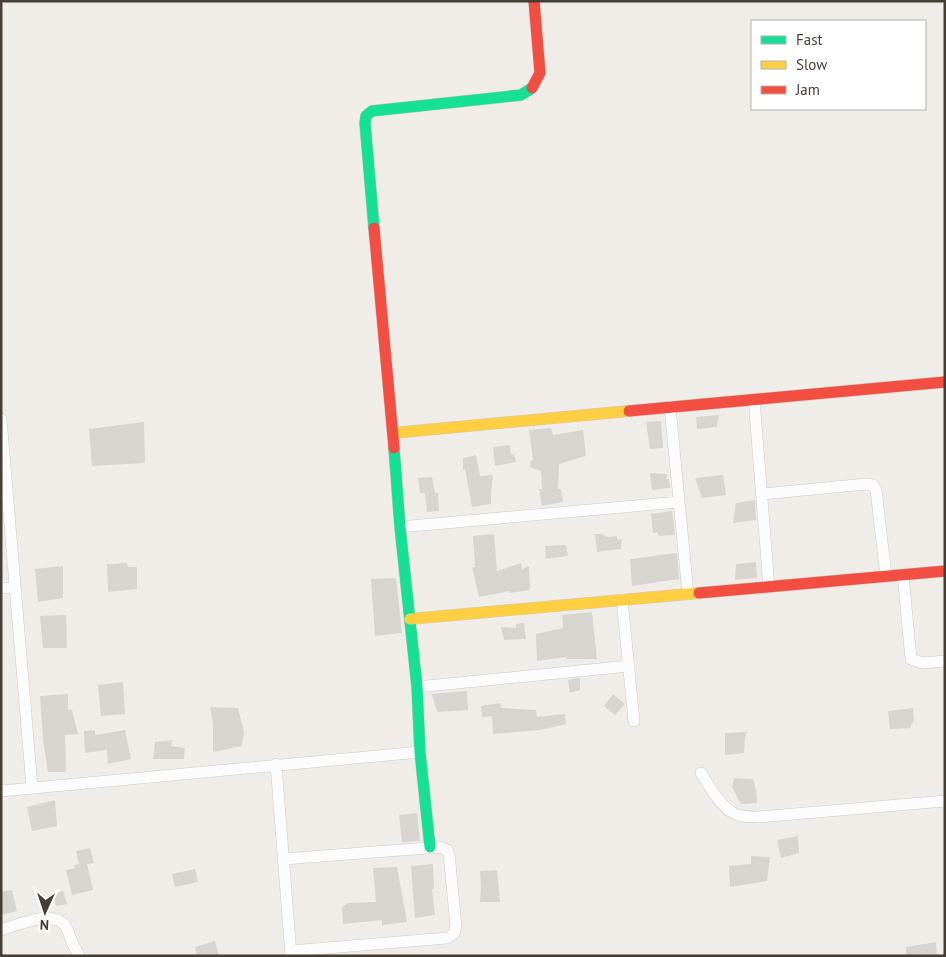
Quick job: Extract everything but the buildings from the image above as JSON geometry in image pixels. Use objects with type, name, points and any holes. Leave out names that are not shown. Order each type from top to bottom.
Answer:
[{"type":"street","points":[[430,847],[365,123],[366,116],[372,111],[521,95],[534,88],[540,73],[534,1]]},
{"type":"street","points":[[393,433],[945,382]]},
{"type":"street","points":[[754,399],[769,587]]},
{"type":"street","points":[[670,407],[688,594]]},
{"type":"street","points":[[2,426],[32,787]]},
{"type":"street","points":[[762,494],[866,484],[873,485],[876,490],[886,576]]},
{"type":"street","points":[[400,527],[679,502]]},
{"type":"street","points":[[410,619],[945,571]]},
{"type":"street","points":[[903,575],[911,659],[923,663],[945,661]]},
{"type":"street","points":[[1,588],[15,588]]},
{"type":"street","points":[[622,600],[634,721]]},
{"type":"street","points":[[417,687],[629,666]]},
{"type":"street","points":[[1,791],[420,752]]},
{"type":"street","points":[[276,764],[283,860],[291,953],[447,938],[454,934],[456,926],[449,854],[447,850],[440,847],[430,847],[283,860]]},
{"type":"street","points":[[701,773],[715,795],[727,809],[738,816],[758,817],[945,802]]},
{"type":"street","points":[[1,930],[39,919],[56,918],[67,928],[80,956]]},
{"type":"traffic: fast","points":[[374,228],[366,116],[372,111],[521,95],[532,88]]},
{"type":"traffic: fast","points":[[394,448],[430,847]]},
{"type":"traffic: slow","points":[[393,433],[629,411]]},
{"type":"traffic: slow","points":[[410,619],[699,593]]},
{"type":"traffic: jam","points":[[532,88],[540,73],[534,1]]},
{"type":"traffic: jam","points":[[374,228],[394,448]]},
{"type":"traffic: jam","points":[[629,411],[945,382]]},
{"type":"traffic: jam","points":[[699,593],[945,571]]}]
